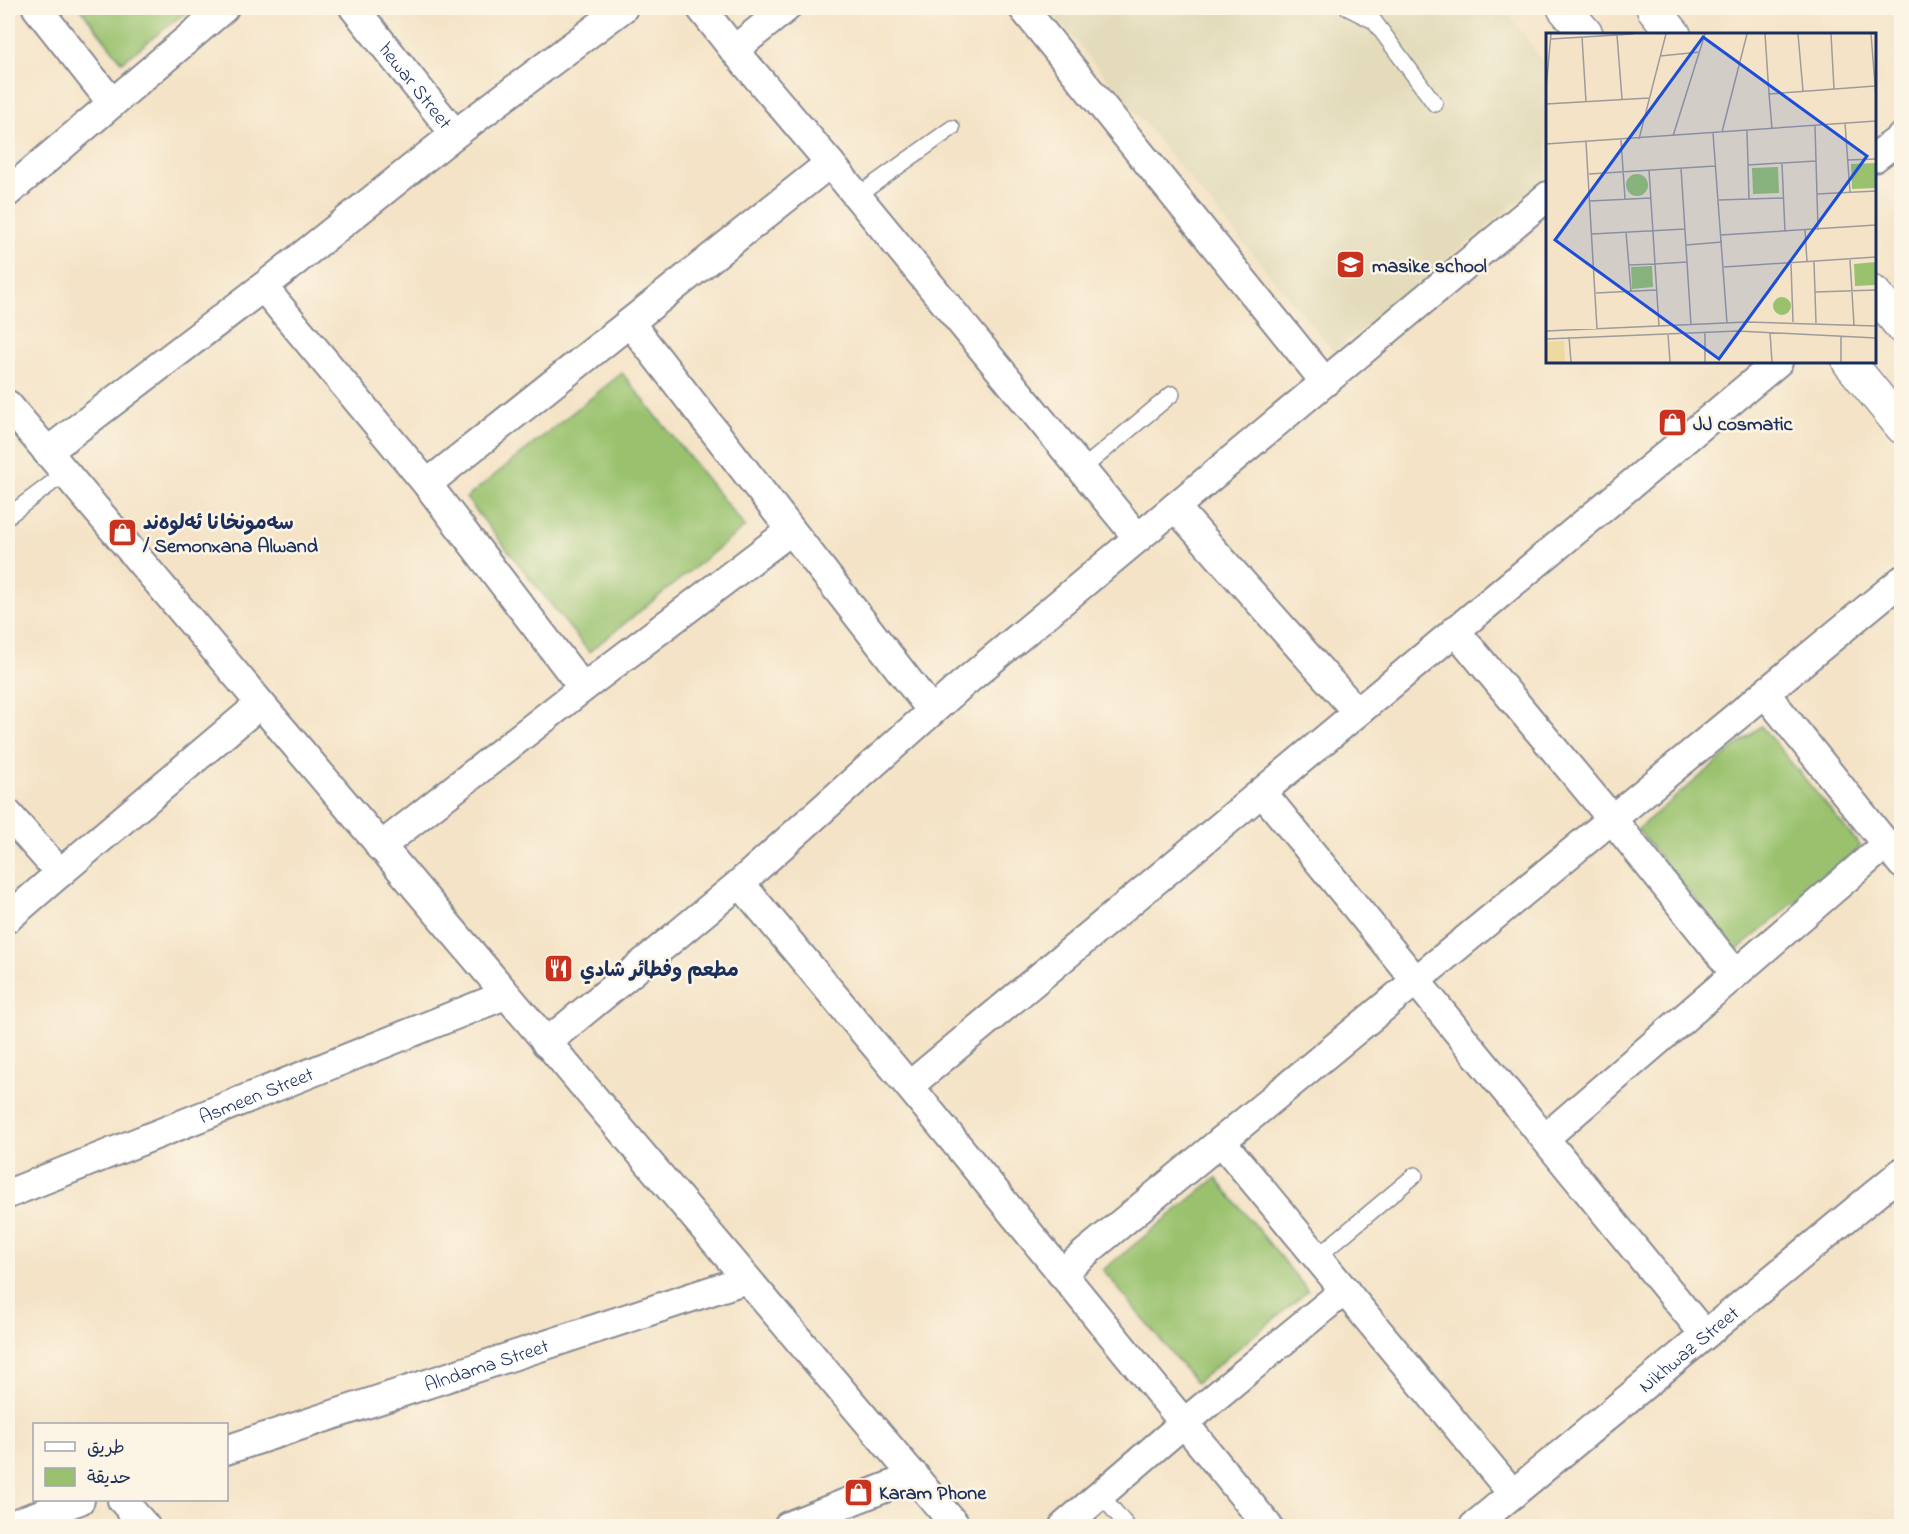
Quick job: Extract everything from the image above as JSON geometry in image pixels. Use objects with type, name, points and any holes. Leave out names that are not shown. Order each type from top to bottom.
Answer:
[{"type":"street","points":[[37,8],[112,103]]},
{"type":"street","points":[[8,192],[224,8]]},
{"type":"street","name":"hewar Street","points":[[354,8],[455,134]]},
{"type":"street","points":[[56,463],[263,287],[455,134],[623,8]]},
{"type":"street","points":[[701,8],[1138,538]]},
{"type":"street","points":[[734,50],[786,8]]},
{"type":"street","points":[[1023,8],[1324,382]]},
{"type":"street","points":[[1564,8],[1585,33]]},
{"type":"street","points":[[1653,8],[1673,33]]},
{"type":"street","points":[[1876,157],[1902,137]]},
{"type":"street","points":[[427,484],[830,163]]},
{"type":"street","points":[[546,1043],[740,883],[932,711],[1546,198]]},
{"type":"street","points":[[263,287],[427,484],[583,688]]},
{"type":"street","points":[[1876,293],[1902,327]]},
{"type":"street","points":[[630,324],[932,711]]},
{"type":"street","points":[[909,1086],[1777,363]]},
{"type":"street","points":[[1850,363],[1902,427]]},
{"type":"street","points":[[8,405],[956,1527]]},
{"type":"street","points":[[1175,507],[1357,712]]},
{"type":"street","points":[[381,847],[583,688],[790,531]]},
{"type":"street","points":[[1061,1273],[1902,580]]},
{"type":"street","points":[[1455,630],[1736,973]]},
{"type":"street","points":[[1545,1138],[1736,973],[1893,855],[1765,693]]},
{"type":"street","points":[[8,918],[260,704]]},
{"type":"street","points":[[1262,792],[1705,1335]]},
{"type":"street","points":[[8,814],[60,873]]},
{"type":"street","points":[[740,883],[909,1086],[1268,1527]]},
{"type":"street","name":"Asmeen Street","points":[[8,1194],[506,995]]},
{"type":"street","points":[[1221,1141],[1514,1494]]},
{"type":"street","name":"Nikhwaz Street","points":[[1474,1527],[1902,1172]]},
{"type":"street","name":"Alndama Street","points":[[228,1449],[747,1279]]},
{"type":"street","points":[[1064,1527],[1184,1423],[1345,1290]]},
{"type":"street","points":[[788,1527],[915,1476]]},
{"type":"street","points":[[8,1526],[77,1501]]},
{"type":"street","points":[[123,1501],[145,1527]]},
{"type":"lane","points":[[1348,8],[1374,21],[1435,104]]},
{"type":"lane","points":[[857,196],[952,128]]},
{"type":"lane","points":[[1082,469],[1172,394]]},
{"type":"lane","points":[[8,516],[56,463]]},
{"type":"lane","points":[[1317,1257],[1415,1175]]},
{"type":"lane","points":[[1101,1495],[1127,1527]]},
{"type":"shaded area","name":"masike school","points":[[1048,8],[1505,8],[1546,67],[1546,179],[1334,352]]},
{"type":"green space","points":[[80,8],[191,8],[122,62]]},
{"type":"green space","points":[[622,373],[745,527],[589,652],[466,498]]},
{"type":"green space","points":[[1761,726],[1861,847],[1737,950],[1637,829]]},
{"type":"green space","points":[[1216,1178],[1308,1291],[1196,1383],[1103,1270]]},
{"type":"place","name":"masike school","points":[[1351,265]]},
{"type":"place","name":"JJ cosmatic","points":[[1672,423]]},
{"type":"place","name":"سەمونخانا ئەلوەند / Semonxana Alwand","points":[[122,533]]},
{"type":"place","name":"مطعم وفطائر شادي","points":[[559,969]]},
{"type":"place","name":"Karam Phone","points":[[858,1492]]}]
